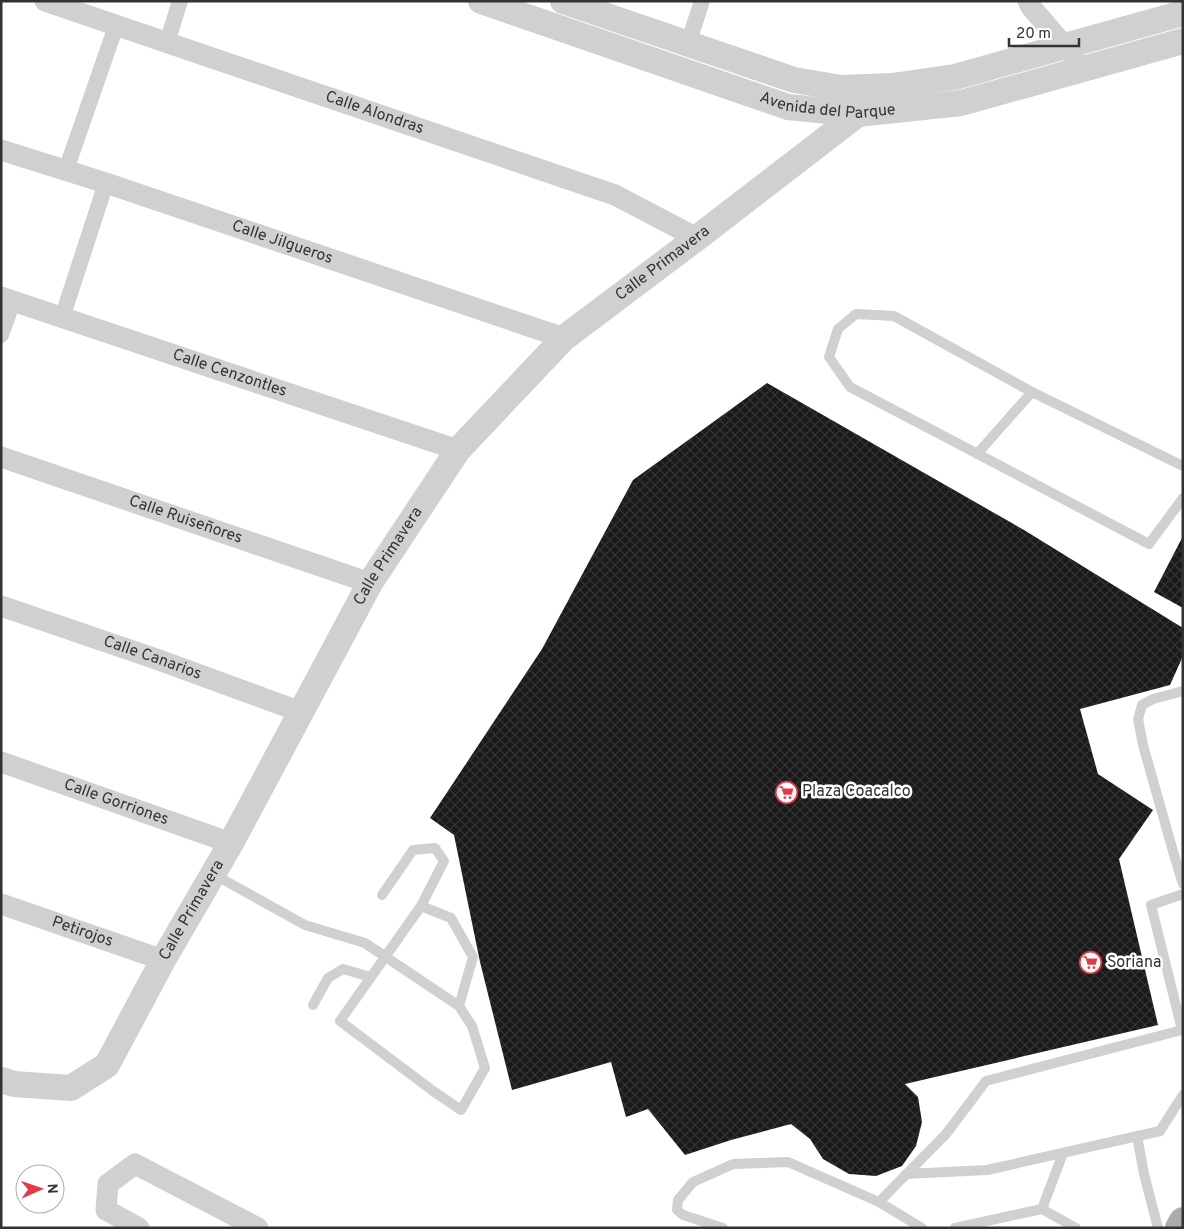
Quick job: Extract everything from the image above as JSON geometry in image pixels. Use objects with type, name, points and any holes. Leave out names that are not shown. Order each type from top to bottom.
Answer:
[{"type":"main road","points":[[1179,1228],[1183,1221]]},
{"type":"street","name":"Calle Alondras","points":[[45,1],[615,195],[697,238]]},
{"type":"street","points":[[167,43],[180,1]]},
{"type":"street","name":"Avenida del Parque","points":[[480,1],[788,107],[858,114],[960,103],[1183,41]]},
{"type":"street","name":"Avenida del Parque","points":[[563,1],[794,80],[841,88],[892,86],[955,77],[1183,13]]},
{"type":"street","points":[[688,44],[702,1]]},
{"type":"street","points":[[1028,1],[1083,69]]},
{"type":"street","points":[[66,170],[116,26]]},
{"type":"street","name":"Calle Primavera","points":[[1,1080],[14,1084],[71,1088],[107,1066],[163,960],[231,843],[370,582],[458,450],[564,338],[697,238],[892,86]]},
{"type":"street","name":"Calle Jilgueros","points":[[1,150],[106,183],[564,338]]},
{"type":"street","points":[[62,318],[106,183]]},
{"type":"street","points":[[1,335],[7,300]]},
{"type":"street","name":"Calle Cenzontles","points":[[7,300],[458,450]]},
{"type":"street","name":"Calle Ruiseñores","points":[[1,457],[370,582]]},
{"type":"street","name":"Calle Canarios","points":[[1,606],[160,660],[301,712]]},
{"type":"street","name":"Calle Gorriones","points":[[1,762],[231,843]]},
{"type":"street","name":"Petirojos","points":[[1,904],[163,960]]},
{"type":"street","points":[[139,1228],[106,1210],[108,1184],[135,1164],[258,1228]]},
{"type":"lane","points":[[1183,466],[1032,392],[894,316],[856,314],[838,329],[829,357],[850,387],[1149,544],[1183,498]]},
{"type":"lane","points":[[977,454],[1032,392]]},
{"type":"lane","points":[[1183,691],[1153,699],[1142,705],[1138,719],[1143,745],[1178,854],[1183,884]]},
{"type":"lane","points":[[213,874],[304,926],[365,943],[386,957],[458,1006],[472,1026],[485,1068],[461,1110],[340,1021],[386,957],[422,906],[444,861],[435,848],[413,850],[382,895]]},
{"type":"lane","points":[[879,1202],[946,1134],[986,1081],[1182,1030],[1151,905],[1183,894]]},
{"type":"lane","points":[[422,906],[451,918],[473,956],[458,1006]]},
{"type":"lane","points":[[313,1004],[328,978],[344,970],[372,976]]},
{"type":"lane","points":[[906,1174],[987,1170],[1160,1131],[1183,1095]]},
{"type":"lane","points":[[1137,1136],[1144,1174],[1158,1228]]},
{"type":"lane","points":[[1042,1209],[1063,1153]]},
{"type":"lane","points":[[723,1228],[683,1215],[678,1210],[678,1200],[694,1182],[733,1164],[788,1162],[879,1202],[922,1228]]},
{"type":"lane","points":[[955,1228],[1042,1209],[1076,1228]]},
{"type":"building","name":"Plaza Coacalco","points":[[767,383],[1024,530],[1183,628],[1183,656],[1170,685],[1080,709],[1098,774],[1153,810],[1119,859],[1158,1025],[905,1084],[918,1097],[922,1122],[916,1146],[902,1166],[876,1176],[849,1174],[823,1159],[810,1139],[791,1124],[685,1155],[648,1109],[626,1117],[611,1062],[512,1090],[480,962],[454,835],[430,818],[542,649],[633,480]]},
{"type":"building","points":[[1183,536],[1183,608],[1154,592]]},
{"type":"place","name":"Plaza Coacalco","points":[[786,792]]},
{"type":"place","name":"Soriana","points":[[1091,963]]}]
